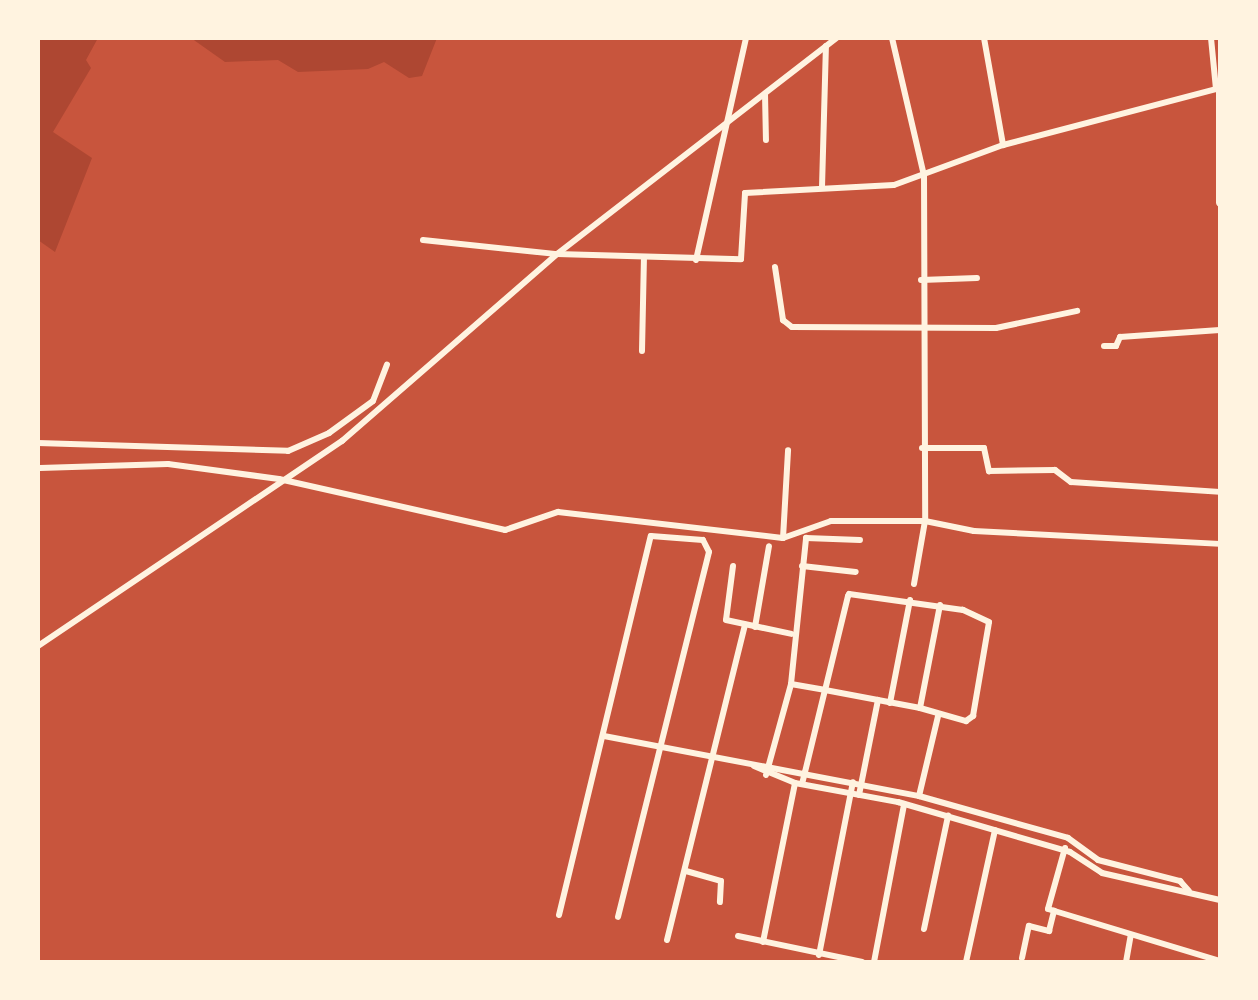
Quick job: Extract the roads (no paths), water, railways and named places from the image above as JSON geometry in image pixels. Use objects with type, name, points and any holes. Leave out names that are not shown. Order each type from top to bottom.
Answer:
[{"type":"main road","points":[[1218,89],[1220,202]]},
{"type":"street","points":[[696,260],[746,38]]},
{"type":"street","points":[[38,646],[350,434],[557,254],[726,127],[836,38]]},
{"type":"street","points":[[892,38],[924,175],[921,327],[926,521],[914,584]]},
{"type":"street","points":[[984,38],[1003,145]]},
{"type":"street","points":[[423,240],[557,254],[696,260],[745,256],[744,193],[894,185],[1003,145],[1218,89],[1211,38]]},
{"type":"street","points":[[822,187],[826,45]]},
{"type":"street","points":[[764,93],[766,140]]},
{"type":"street","points":[[642,351],[644,258]]},
{"type":"street","points":[[774,267],[788,326],[1000,327],[1077,311]]},
{"type":"street","points":[[921,280],[977,278]]},
{"type":"street","points":[[1104,346],[1116,346],[1120,337],[1220,330]]},
{"type":"street","points":[[38,443],[288,451],[329,434],[373,400],[387,365]]},
{"type":"street","points":[[922,448],[984,448],[989,471],[1055,470],[1071,482],[1220,492]]},
{"type":"street","points":[[783,538],[788,450]]},
{"type":"street","points":[[40,468],[126,461],[279,479],[505,530],[558,512],[783,538],[831,522],[926,521],[974,531],[1220,544]]},
{"type":"street","points":[[559,915],[652,536],[703,540],[708,552],[618,917]]},
{"type":"street","points":[[766,774],[791,684],[792,634],[808,536],[860,540]]},
{"type":"street","points":[[756,627],[769,546]]},
{"type":"street","points":[[733,566],[726,618],[792,634]]},
{"type":"street","points":[[802,566],[856,572]]},
{"type":"street","points":[[763,942],[798,784],[805,772],[825,690],[850,594],[940,606],[984,615],[989,622],[973,716],[966,721],[920,708],[890,703],[878,700],[825,690],[791,684]]},
{"type":"street","points":[[890,703],[910,600]]},
{"type":"street","points":[[920,708],[940,606]]},
{"type":"street","points":[[667,940],[746,625]]},
{"type":"street","points":[[860,795],[878,700]]},
{"type":"street","points":[[919,796],[938,716]]},
{"type":"street","points":[[604,736],[715,760],[752,766],[769,764],[919,796],[1068,838],[1098,860],[1180,882],[1189,891]]},
{"type":"street","points":[[752,766],[798,784],[904,804],[1065,850],[1102,872],[1220,900]]},
{"type":"street","points":[[818,955],[852,782]]},
{"type":"street","points":[[874,962],[904,804]]},
{"type":"street","points":[[924,929],[950,817],[956,806]]},
{"type":"street","points":[[966,962],[995,830]]},
{"type":"street","points":[[1068,838],[1048,909],[1220,961]]},
{"type":"street","points":[[686,871],[721,881],[720,902]]},
{"type":"street","points":[[1022,958],[1029,926],[1049,930],[1054,911]]},
{"type":"street","points":[[1126,962],[1131,935]]},
{"type":"street","points":[[738,936],[862,962]]}]
